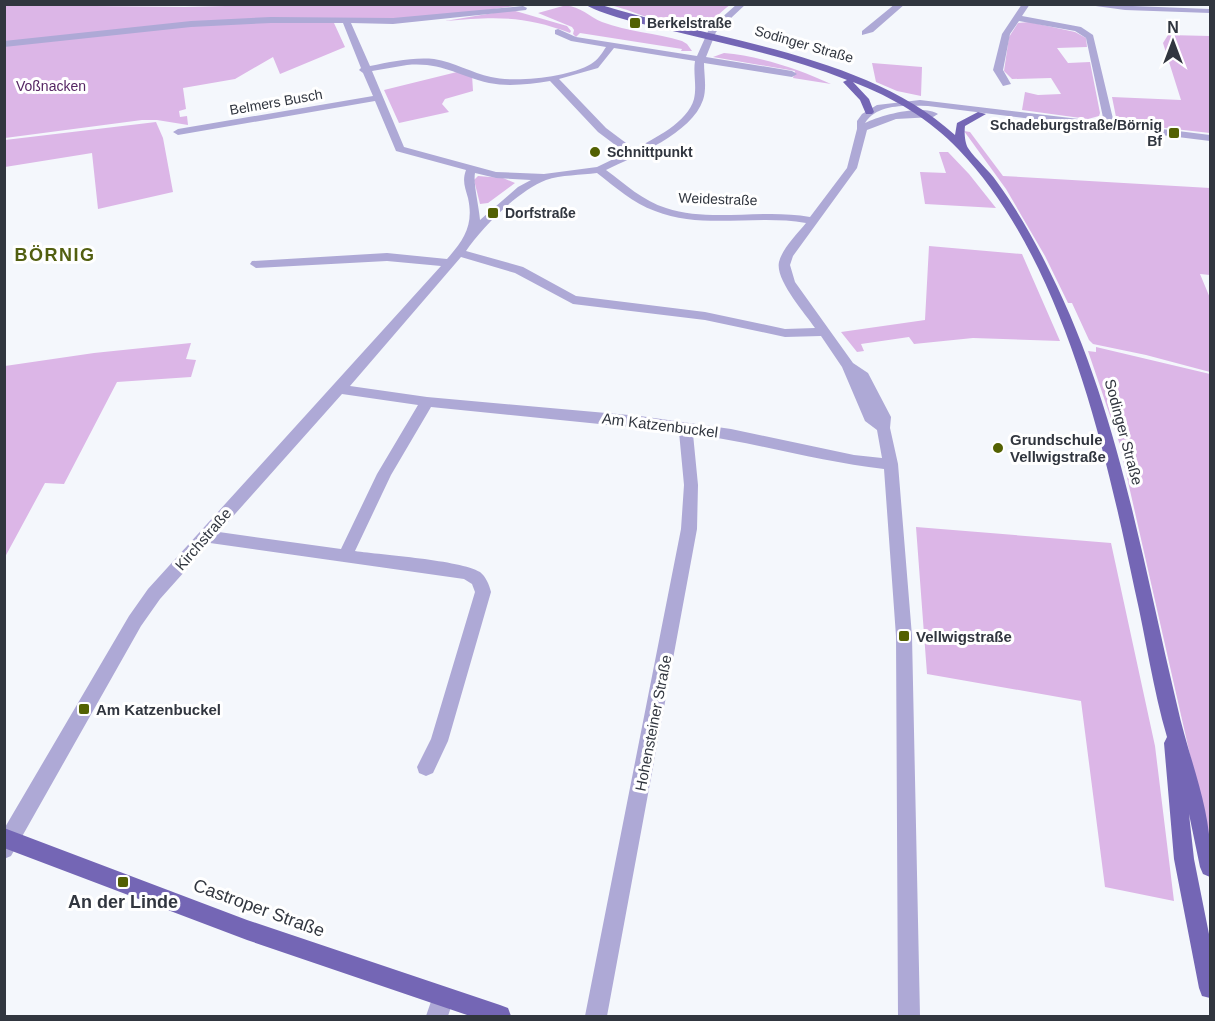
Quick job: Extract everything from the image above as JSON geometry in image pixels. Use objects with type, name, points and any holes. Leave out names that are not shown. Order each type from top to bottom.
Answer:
[{"type":"main road","name":"Sodinger Straße","points":[[580,4],[617,18],[824,67],[862,82],[900,103],[909,114],[981,171],[1015,218],[1040,261],[1075,338],[1096,396],[1110,444],[1173,725],[1189,773],[1210,867]]},
{"type":"main road","name":"Sodinger Straße","points":[[588,4],[810,68],[900,103],[922,113],[962,144],[978,161],[981,171]]},
{"type":"main road","points":[[848,82],[864,99],[869,112]]},
{"type":"main road","points":[[962,144],[960,125],[981,114]]},
{"type":"main road","name":"Sodinger Straße","points":[[1173,725],[1174,770],[1182,819],[1184,859],[1210,988]]},
{"type":"main road","name":"Castroper Straße","points":[[6,842],[248,930],[440,1007],[500,1017]]},
{"type":"street","points":[[346,21],[364,70],[400,149],[496,175],[544,177],[599,170],[673,131],[693,109],[700,93],[700,59],[713,29],[742,4]]},
{"type":"street","points":[[865,33],[875,28],[880,20],[901,4]]},
{"type":"street","points":[[1006,84],[998,70],[1006,34],[1026,4]]},
{"type":"street","points":[[1085,4],[1210,11]]},
{"type":"street","points":[[4,44],[191,24],[271,20],[426,19],[523,8]]},
{"type":"street","points":[[1018,18],[1078,29],[1090,37],[1110,126]]},
{"type":"street","points":[[558,32],[574,39],[792,74]]},
{"type":"street","points":[[364,70],[426,61],[447,65],[489,80],[505,82],[552,77],[585,70],[597,65],[612,45]]},
{"type":"street","points":[[552,77],[602,130],[633,153]]},
{"type":"street","name":"Belmers Busch","points":[[178,132],[378,98]]},
{"type":"street","points":[[909,1017],[904,636],[891,464],[883,428],[870,417],[848,366],[789,282],[784,265],[787,256],[852,168],[862,129],[860,123],[869,112],[900,103],[943,104],[1012,115],[1210,138]]},
{"type":"street","points":[[862,129],[884,118],[909,114],[1012,115]]},
{"type":"street","points":[[471,170],[468,180],[474,201],[474,231]]},
{"type":"street","name":"Weidestraße","points":[[599,170],[650,205],[669,213],[700,216],[785,216],[812,221]]},
{"type":"street","name":"Kirchstraße","points":[[6,842],[135,621],[154,594],[454,258],[474,231],[522,189],[544,177]]},
{"type":"street","points":[[256,264],[387,257],[454,258],[519,270],[573,300],[705,316],[785,333],[825,332]]},
{"type":"street","name":"Am Katzenbuckel","points":[[338,389],[427,402],[640,421],[731,434],[854,460],[891,464]]},
{"type":"street","points":[[345,556],[384,474],[427,402]]},
{"type":"street","name":"Hohensteiner Straße","points":[[596,1017],[689,529],[691,485],[686,428]]},
{"type":"street","points":[[205,536],[475,576],[481,583],[483,592],[439,741],[426,767]]},
{"type":"green space","points":[[316,4],[522,5],[459,14],[399,19],[196,22],[5,42],[4,5],[185,7]]},
{"type":"green space","points":[[609,5],[730,5],[708,23],[691,28],[668,24]]},
{"type":"green space","points":[[563,6],[579,9],[597,20],[612,25],[682,41],[692,51],[580,33],[576,37],[572,27],[538,13]]},
{"type":"green space","points":[[512,10],[567,26],[571,31],[570,33],[523,20],[445,21]]},
{"type":"green space","points":[[1029,22],[1075,32],[1086,38],[1087,47],[1057,48],[1068,63],[1090,62],[1099,116],[1088,119],[1022,110],[1025,92],[1038,95],[1061,94],[1051,78],[1012,79],[1004,71],[1009,37],[1018,23]]},
{"type":"green space","name":"Voßnacken","points":[[219,23],[334,23],[345,47],[280,74],[273,57],[235,79],[183,88],[186,109],[179,111],[180,117],[187,116],[188,125],[142,120],[5,138],[4,45]]},
{"type":"green space","points":[[1168,35],[1210,36],[1210,133],[1130,124],[1116,117],[1112,97],[1181,100],[1163,43]]},
{"type":"green space","points":[[724,53],[779,64],[831,84],[793,78],[795,71],[713,57]]},
{"type":"green space","points":[[872,63],[922,67],[921,96],[897,91],[876,82]]},
{"type":"green space","points":[[461,71],[472,75],[473,91],[445,99],[442,104],[449,112],[399,123],[384,90]]},
{"type":"green space","points":[[156,122],[163,138],[173,192],[98,209],[92,153],[5,167],[5,140]]},
{"type":"green space","points":[[964,131],[970,132],[1003,176],[1210,188],[1210,275],[1200,274],[1210,298],[1210,372],[1093,344],[1006,189]]},
{"type":"green space","points":[[939,152],[948,152],[996,208],[925,204],[920,172],[946,173]]},
{"type":"green space","points":[[478,176],[503,178],[515,183],[488,203],[480,204],[474,180]]},
{"type":"green space","points":[[929,246],[1022,254],[1060,341],[973,338],[914,344],[909,337],[861,344],[864,351],[857,352],[841,332],[925,320]]},
{"type":"green space","points":[[191,343],[186,359],[196,360],[191,377],[117,382],[64,484],[45,483],[5,557],[5,366],[94,353]]},
{"type":"green space","points":[[1096,347],[1210,374],[1210,843],[1119,442],[1088,351],[1096,352]]},
{"type":"green space","points":[[916,527],[1111,543],[1155,746],[1174,901],[1105,887],[1081,701],[927,674]]},
{"type":"railway","points":[[148,4],[185,4]]},
{"type":"place","name":"Berkelstraße","points":[[635,23]]},
{"type":"place","name":"Schadeburgstraße/Börnig Bf","points":[[1174,133]]},
{"type":"place","name":"Schnittpunkt","points":[[595,152]]},
{"type":"place","name":"Dorfstraße","points":[[493,213]]},
{"type":"place","name":"Grundschule Vellwigstraße","points":[[998,448]]},
{"type":"place","name":"Vellwigstraße","points":[[904,636]]},
{"type":"place","name":"Am Katzenbuckel","points":[[84,709]]},
{"type":"place","name":"An der Linde","points":[[123,882]]},
{"type":"district","name":"BÖRNIG","points":[[55,255]]}]
